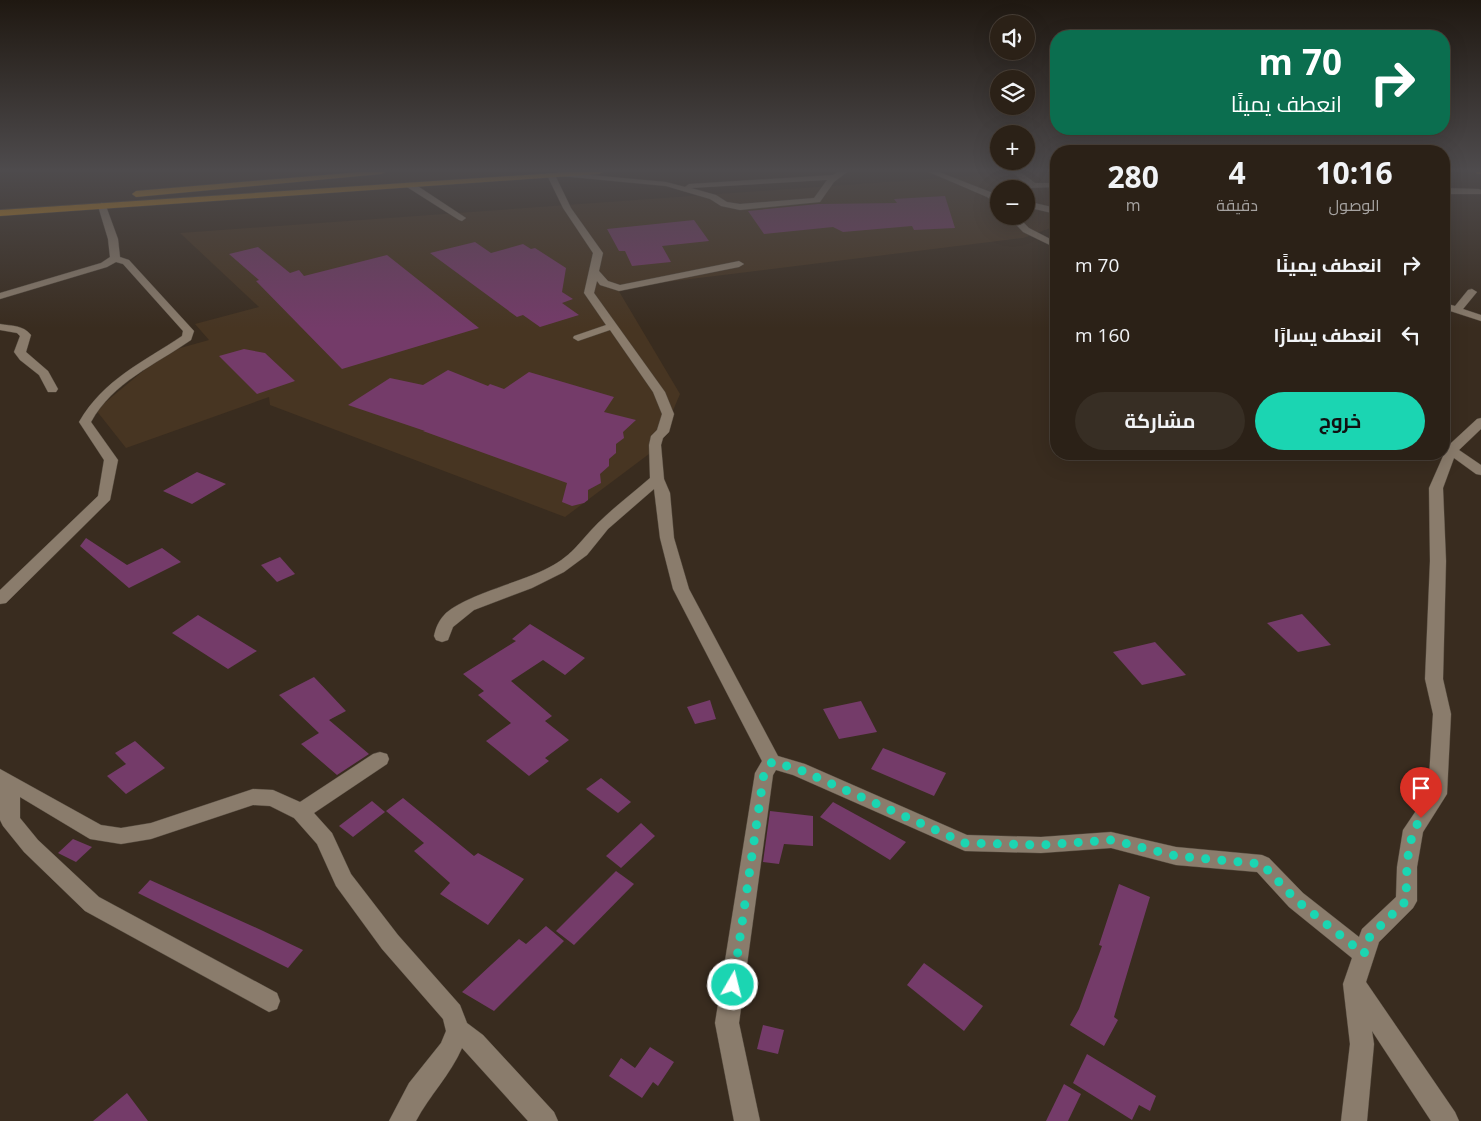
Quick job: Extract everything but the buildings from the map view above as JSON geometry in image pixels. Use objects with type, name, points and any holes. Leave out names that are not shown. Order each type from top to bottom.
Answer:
[{"type":"street","points":[[106,224],[116,250],[115,258]]},
{"type":"street","points":[[578,224],[598,253],[589,294],[659,392],[668,414],[663,432],[657,436],[655,444],[657,479],[663,493],[667,538],[681,589],[772,762],[798,769],[965,843],[1041,845],[1112,840],[1176,856],[1262,864],[1296,900],[1364,954]]},
{"type":"street","points":[[1021,225],[1026,230],[1050,242]]},
{"type":"street","points":[[0,296],[104,265],[115,258]]},
{"type":"street","points":[[0,599],[105,497],[111,460],[85,422],[90,410],[100,397],[135,371],[187,338],[189,331],[126,262],[115,258]]},
{"type":"street","points":[[594,272],[604,283],[619,288],[739,264]]},
{"type":"street","points":[[1457,310],[1472,292]]},
{"type":"street","points":[[1450,308],[1481,318]]},
{"type":"street","points":[[578,338],[612,326]]},
{"type":"street","points":[[0,327],[20,330],[26,335],[20,352],[24,358],[44,373],[52,389]]},
{"type":"street","points":[[1450,446],[1481,422]]},
{"type":"street","points":[[1450,450],[1481,471]]},
{"type":"street","points":[[1354,1121],[1362,1044],[1354,984],[1370,936],[1406,901],[1407,867],[1413,830],[1437,794],[1442,714],[1434,679],[1438,561],[1436,488],[1444,460]]},
{"type":"street","points":[[442,636],[445,625],[452,616],[468,606],[527,584],[559,568],[582,552],[603,526],[657,479]]},
{"type":"street","points":[[301,812],[380,759]]},
{"type":"street","points":[[747,1121],[727,1023],[764,773],[772,762]]},
{"type":"street","points":[[5,780],[96,833],[121,836],[151,831],[253,797],[273,798],[301,812],[325,839],[343,880],[390,942],[452,1013],[458,1031],[475,1044],[545,1121]]},
{"type":"street","points":[[5,780],[10,820],[31,846],[92,904],[269,1002]]},
{"type":"street","points":[[1354,984],[1446,1121]]},
{"type":"street","points":[[402,1121],[418,1092],[449,1051],[458,1031]]},
{"type":"shaded area","points":[[300,224],[1050,224],[1050,228],[1023,238],[617,288],[680,394],[657,448],[565,517],[270,405],[269,397],[126,448],[96,410],[166,352],[209,340],[195,324],[259,307],[180,233]]},
{"type":"route","points":[[733,985],[764,773],[772,762],[798,769],[965,843],[1041,845],[1112,840],[1176,856],[1219,862],[1262,864],[1296,900],[1364,954],[1370,936],[1406,901],[1407,867],[1413,830],[1421,818]]}]
